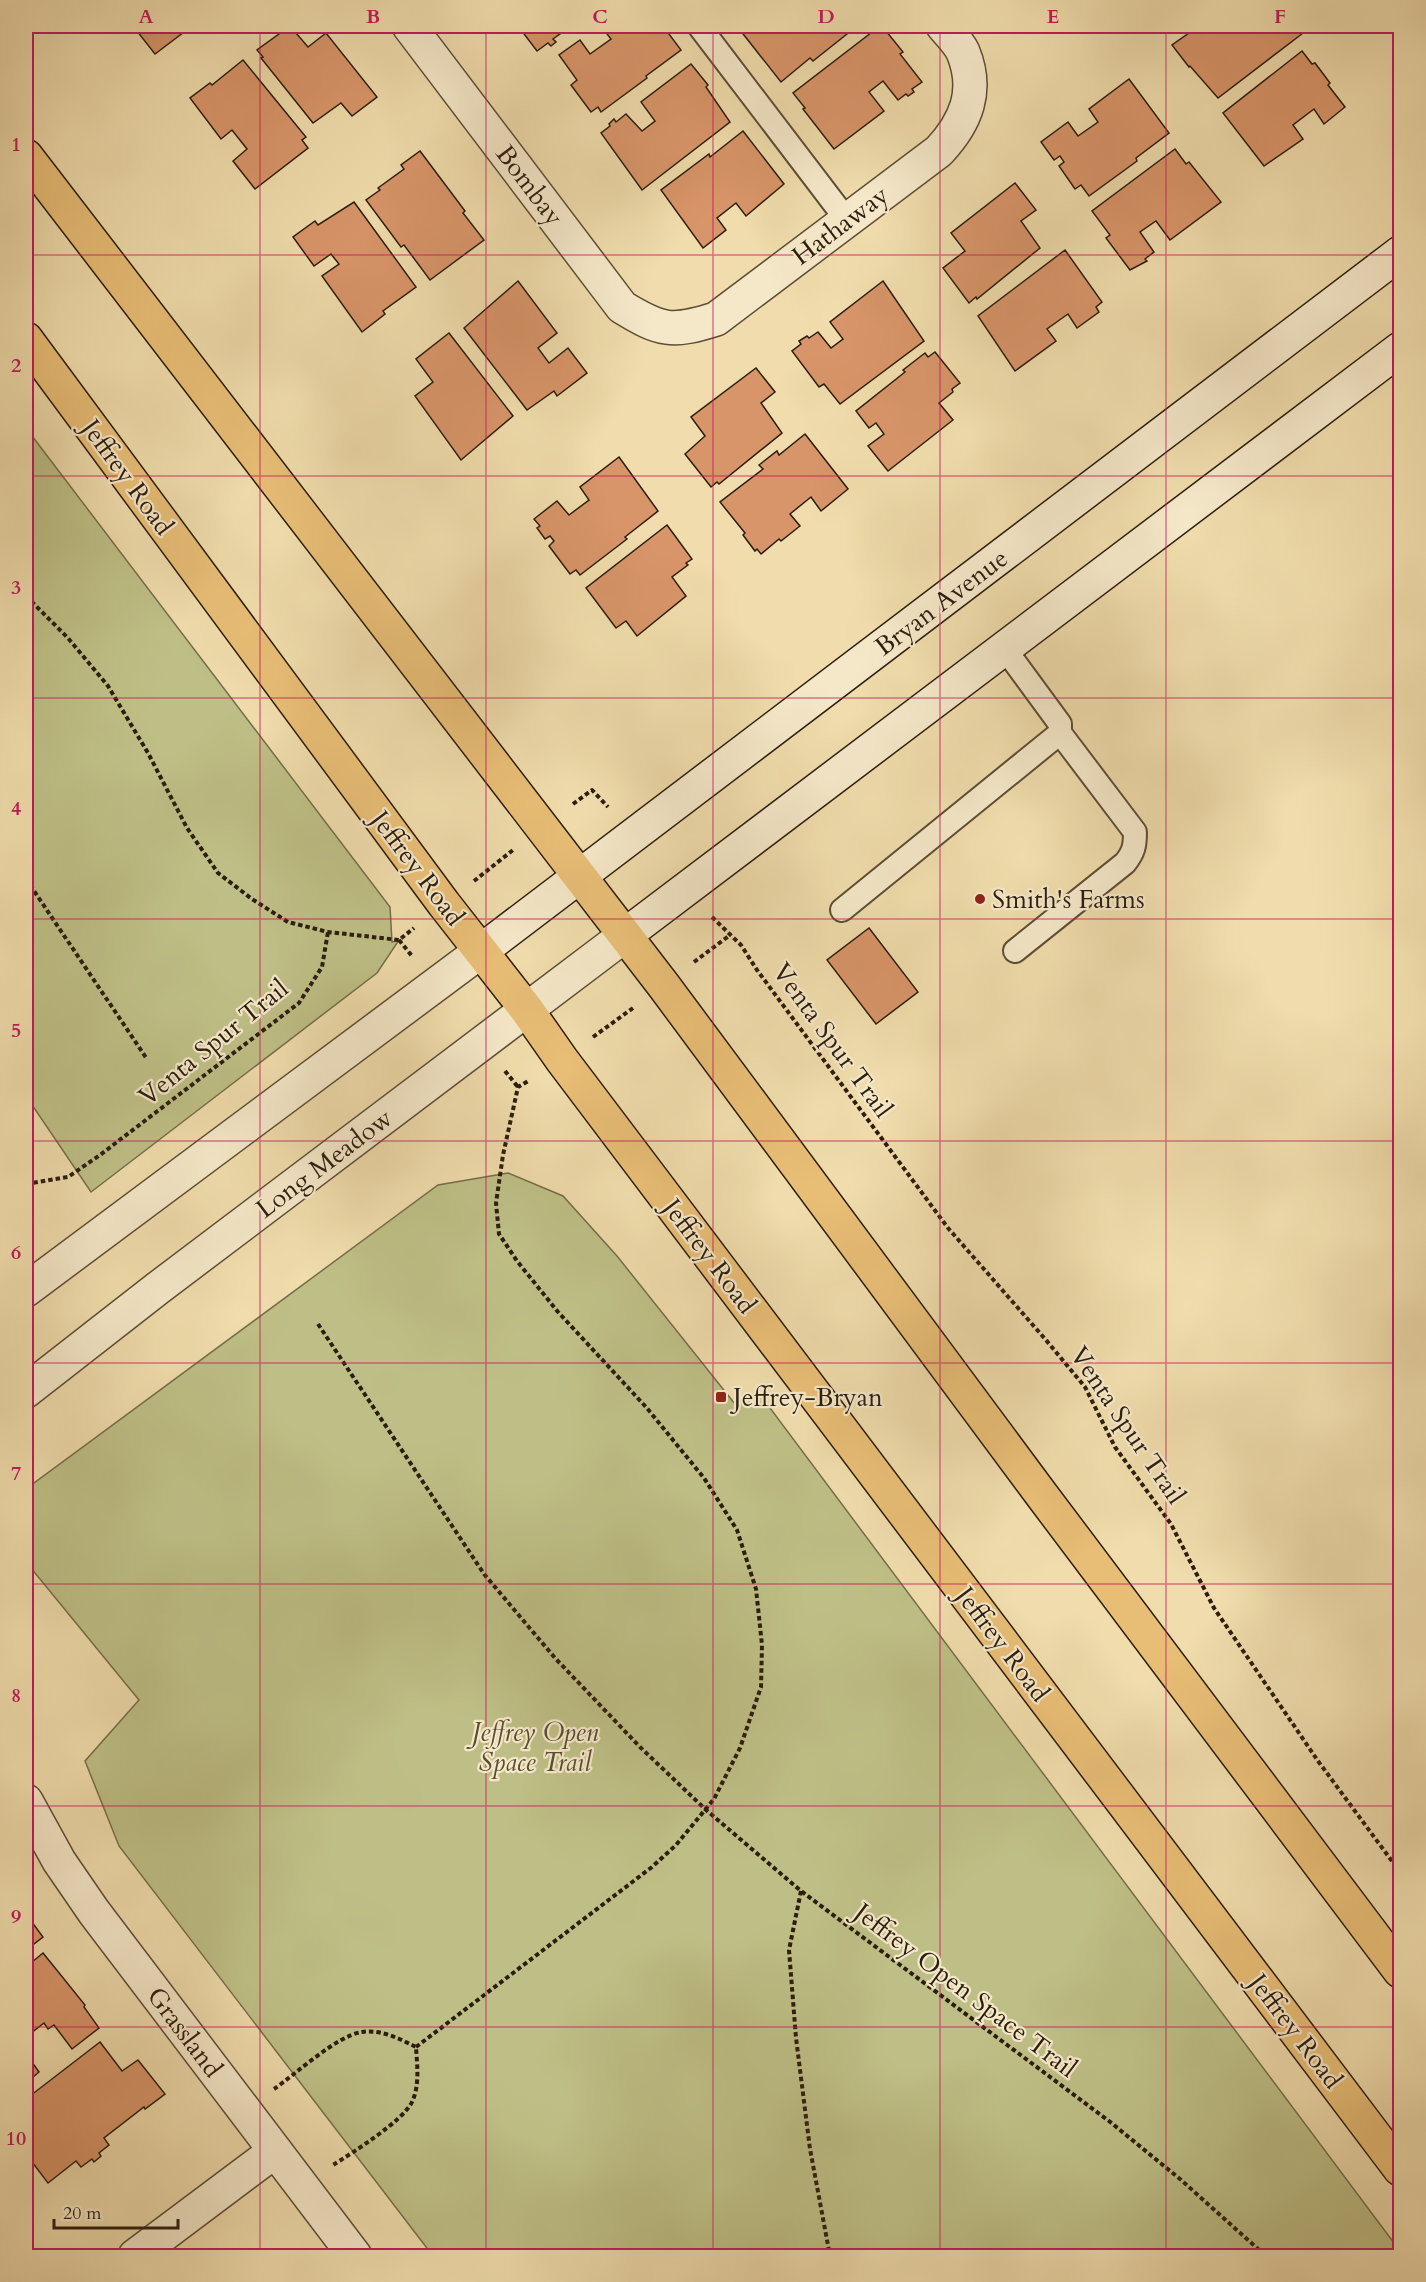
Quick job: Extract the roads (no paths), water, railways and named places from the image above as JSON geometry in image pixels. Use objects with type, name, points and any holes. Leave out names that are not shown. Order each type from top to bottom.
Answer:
[{"type":"main road","points":[[26,156],[664,986],[1027,1475],[1401,1971]]},
{"type":"main road","name":"Jeffrey Road","points":[[26,339],[444,904],[527,1010],[1401,2169]]},
{"type":"street","name":"Bombay","points":[[409,26],[622,307],[649,323],[666,327]]},
{"type":"street","name":"Hathaway","points":[[666,327],[688,328],[716,319],[939,151],[955,134],[967,108],[970,76],[962,51],[943,26]]},
{"type":"street","name":"Bryan Avenue","points":[[481,951],[1401,253]]},
{"type":"street","points":[[624,936],[1401,350]]},
{"type":"street","name":"Long Meadow","points":[[26,1391],[624,936]]},
{"type":"street","points":[[26,1290],[481,951]]},
{"type":"street","name":"Grassland","points":[[26,1802],[59,1861],[94,1912],[355,2256]]},
{"type":"street","points":[[135,2256],[275,2151]]},
{"type":"lane","points":[[699,26],[846,219]]},
{"type":"lane","points":[[1005,649],[1060,724],[1060,733],[1135,832],[1133,853],[1125,863],[1015,951]]},
{"type":"lane","points":[[842,910],[1060,733]]},
{"type":"place","name":"Smith's Farms","points":[[980,899]]},
{"type":"place","name":"Jeffrey-Bryan","points":[[721,1397]]},
{"type":"park label","name":"Jeffrey Open Space Trail","points":[[535,1747]]}]
